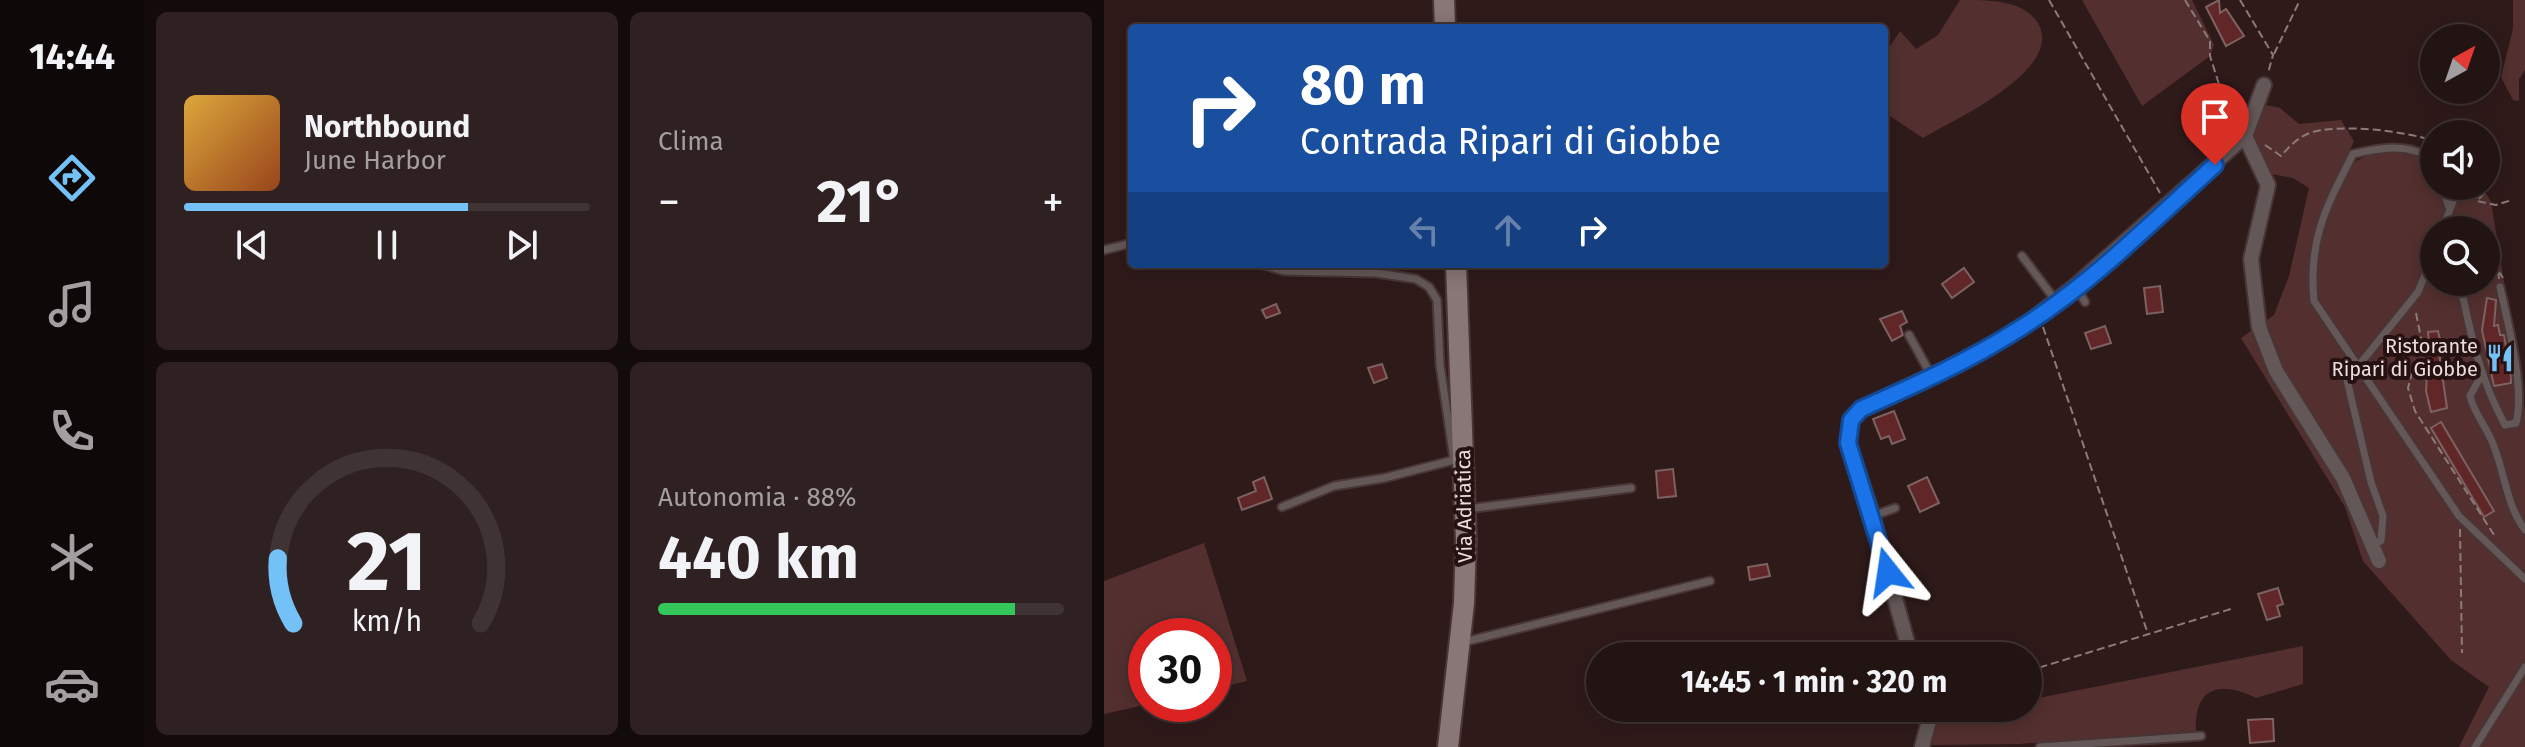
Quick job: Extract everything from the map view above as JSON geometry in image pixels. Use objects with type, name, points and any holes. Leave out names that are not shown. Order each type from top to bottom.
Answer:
[{"type":"main road","points":[[1444,0],[1445,24]]},
{"type":"main road","name":"Via Adriatica","points":[[1448,747],[1459,643],[1466,509],[1460,467],[1456,268]]},
{"type":"street","points":[[1907,642],[1873,516],[1848,443],[1851,420],[1861,409],[1996,342],[2075,286],[2168,207],[2243,137],[2264,85]]},
{"type":"street","points":[[2243,137],[2268,185],[2251,259],[2259,327],[2276,371],[2343,478],[2379,561]]},
{"type":"street","points":[[1922,747],[1929,722]]},
{"type":"lane","points":[[2420,154],[2389,146],[2353,154],[2318,225],[2311,268],[2314,301],[2327,326],[2359,364],[2459,516],[2525,579]]},
{"type":"lane","points":[[2447,200],[2449,208]]},
{"type":"lane","points":[[2446,216],[2453,200]]},
{"type":"lane","points":[[1104,250],[1128,244]]},
{"type":"lane","points":[[2022,256],[2056,301]]},
{"type":"lane","points":[[1271,268],[1280,271],[1376,273],[1416,279],[1429,287],[1437,300],[1440,365],[1460,467],[1334,486],[1282,507]]},
{"type":"lane","points":[[2075,286],[2085,302]]},
{"type":"lane","points":[[2373,543],[2381,541],[2383,516],[2347,380],[2420,287]]},
{"type":"lane","points":[[2463,296],[2481,376],[2505,425],[2516,423],[2522,412],[2521,377],[2500,287]]},
{"type":"lane","points":[[1909,335],[1932,376]]},
{"type":"lane","points":[[2481,376],[2470,396],[2474,413],[2489,435],[2515,517],[2525,530]]},
{"type":"lane","points":[[1466,509],[1631,488]]},
{"type":"lane","points":[[1873,516],[1895,508]]},
{"type":"lane","points":[[1459,643],[1710,581]]},
{"type":"lane","points":[[2475,747],[2525,667]]},
{"type":"lane","points":[[2040,747],[2201,736]]},
{"type":"path","points":[[2049,0],[2168,207]]},
{"type":"path","points":[[2185,0],[2210,41],[2210,56],[2243,137],[2254,138],[2281,156],[2292,143],[2309,133],[2420,136]]},
{"type":"path","points":[[2240,0],[2273,55]]},
{"type":"path","points":[[2264,85],[2273,55],[2300,0]]},
{"type":"path","points":[[2478,200],[2496,205],[2512,200]]},
{"type":"path","points":[[2410,302],[2420,322],[2421,338],[2408,388],[2415,411],[2508,561]]},
{"type":"path","points":[[2038,315],[2148,634]]},
{"type":"path","points":[[2459,516],[2462,653]]},
{"type":"path","points":[[2042,667],[2234,608]]},
{"type":"shaded area","points":[[1960,0],[1996,1],[2027,11],[2040,27],[2041,44],[2034,61],[2000,93],[1923,138],[1888,115],[1888,49],[1900,31],[1916,49],[1938,35]]},
{"type":"shaded area","points":[[2082,0],[2192,0],[2214,45],[2210,56],[2142,106]]},
{"type":"shaded area","points":[[2513,0],[2525,0],[2525,70],[2519,79],[2519,101],[2513,100],[2501,77],[2513,29]]},
{"type":"shaded area","points":[[2266,105],[2280,108],[2299,124],[2341,120],[2354,141],[2341,169],[2381,148],[2420,158],[2420,200],[2491,202],[2493,216],[2420,216],[2420,296],[2500,296],[2500,257],[2525,411],[2525,747],[2459,747],[2489,687],[2451,660],[2363,561],[2345,507],[2241,338],[2274,315],[2289,276],[2309,188],[2293,178],[2271,174],[2250,133],[2255,115]]},
{"type":"shaded area","points":[[1204,543],[1227,618],[1128,618],[1128,709],[1104,714],[1104,581]]},
{"type":"shaded area","points":[[1232,633],[1247,681],[1232,685]]},
{"type":"shaded area","points":[[2303,646],[2303,684],[2256,698],[2231,689],[2212,691],[2199,705],[2196,731],[2018,744],[1931,745],[1937,722],[2042,722],[2042,697]]},
{"type":"building","points":[[2219,0],[2220,13],[2226,9],[2244,36],[2226,46],[2206,7]]},
{"type":"building","points":[[1964,268],[1974,282],[1952,298],[1942,284]]},
{"type":"building","points":[[2160,286],[2163,312],[2147,314],[2144,288]]},
{"type":"building","name":"Ristorante Ripari di Giobbe","points":[[2487,298],[2496,300],[2494,326],[2498,325],[2500,335],[2504,335],[2511,383],[2494,386],[2482,330]]},
{"type":"building","points":[[1276,304],[1280,313],[1266,318],[1262,310]]},
{"type":"building","points":[[1902,311],[1907,322],[1900,326],[1903,335],[1892,341],[1880,319]]},
{"type":"building","points":[[2105,326],[2111,343],[2091,349],[2085,333]]},
{"type":"building","points":[[2438,331],[2441,344],[2429,345],[2428,332]]},
{"type":"building","points":[[2439,353],[2447,408],[2431,412],[2426,391],[2428,354]]},
{"type":"building","points":[[1382,364],[1387,378],[1374,383],[1368,368]]},
{"type":"building","points":[[1894,411],[1905,439],[1892,444],[1889,436],[1881,439],[1873,419]]},
{"type":"building","points":[[2441,422],[2494,511],[2484,517],[2431,428]]},
{"type":"building","points":[[1673,469],[1676,496],[1658,498],[1656,471]]},
{"type":"building","points":[[1264,477],[1272,499],[1242,510],[1238,498],[1256,491],[1253,482]]},
{"type":"building","points":[[1927,477],[1939,503],[1920,512],[1908,486]]},
{"type":"building","points":[[1767,564],[1770,576],[1750,580],[1748,567]]},
{"type":"building","points":[[2278,588],[2283,604],[2277,606],[2280,616],[2267,620],[2258,594]]},
{"type":"building","points":[[2273,719],[2274,741],[2250,743],[2248,720]]},
{"type":"place","name":"Ristorante Ripari di Giobbe","points":[[2500,358]]},
{"type":"route","points":[[1888,572],[1848,443],[1847,429],[1851,420],[1861,409],[1971,357],[2021,328],[2128,242],[2215,165]]}]
